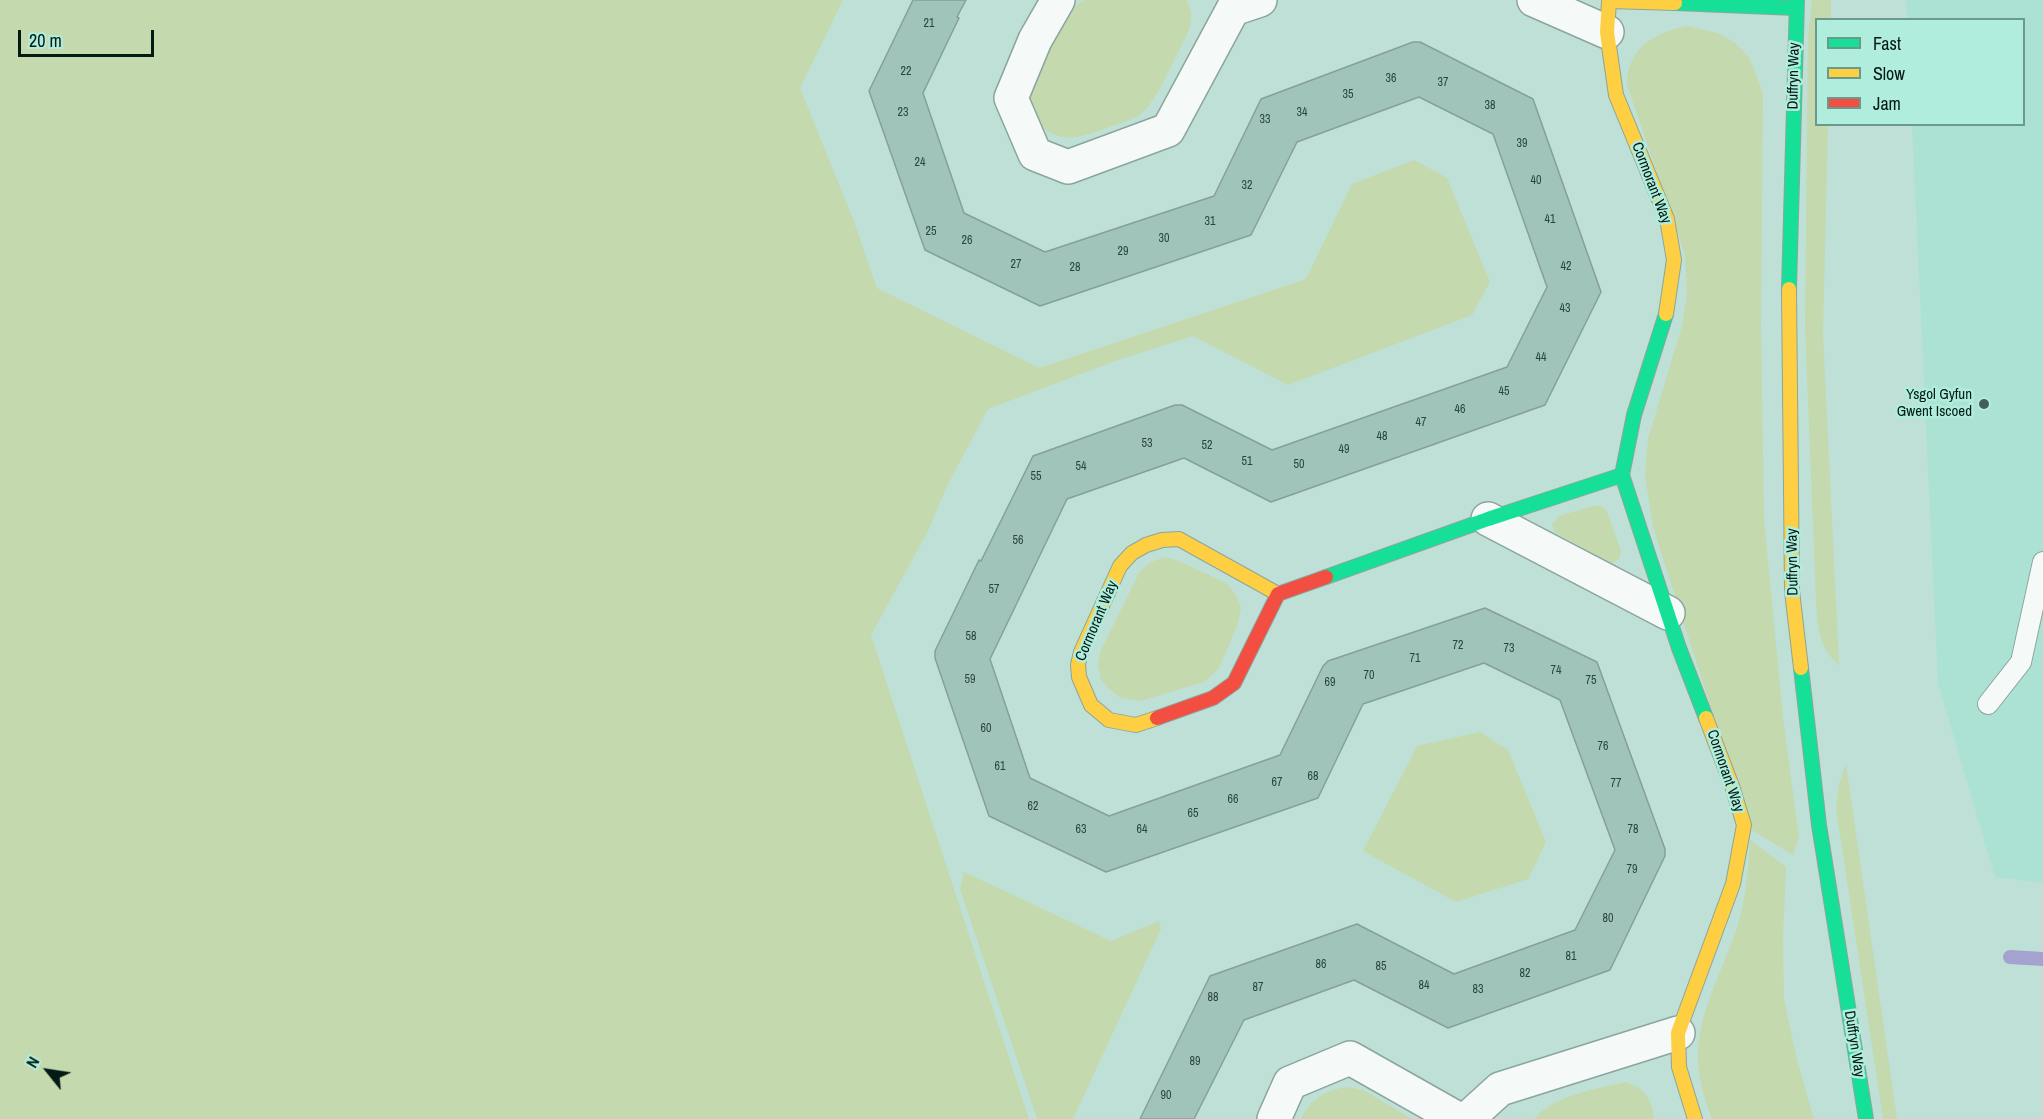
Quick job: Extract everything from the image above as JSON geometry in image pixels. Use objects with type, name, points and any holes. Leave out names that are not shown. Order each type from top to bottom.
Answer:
[{"type":"street","points":[[1058,0],[1035,40],[1011,98],[1035,154],[1068,166],[1168,130],[1240,3]]},
{"type":"street","points":[[1534,0],[1609,11],[1796,4]]},
{"type":"street","name":"Duffryn Way","points":[[1796,4],[1789,286],[1792,591],[1819,825],[1866,1119]]},
{"type":"street","name":"Cormorant Way","points":[[1609,11],[1616,95],[1667,219],[1674,260],[1666,316],[1634,415],[1622,475],[1679,648],[1732,786],[1744,825],[1733,884],[1678,1033],[1679,1067],[1695,1119]]},
{"type":"street","points":[[1278,594],[1488,519],[1622,475]]},
{"type":"street","points":[[1488,519],[1668,613]]},
{"type":"street","name":"Cormorant Way","points":[[1165,538],[1179,538],[1278,594],[1234,683],[1213,698],[1136,725],[1106,719],[1095,711],[1087,700],[1078,672],[1082,650],[1120,567],[1128,556],[1141,547],[1165,538]]},
{"type":"street","points":[[1467,1119],[1500,1089],[1678,1033]]},
{"type":"street","points":[[1274,1119],[1290,1083],[1350,1058],[1458,1119]]},
{"type":"lane","points":[[1988,704],[2021,662],[2043,562]]},
{"type":"shaded area","points":[[0,0],[843,0],[800,88],[853,219],[877,288],[1039,368],[1306,279],[1352,184],[1414,160],[1447,178],[1490,282],[1472,315],[1288,385],[1193,336],[1115,361],[988,409],[947,486],[928,531],[871,635],[1029,1119],[0,1119]]},
{"type":"shaded area","points":[[1086,0],[1186,0],[1191,13],[1190,26],[1166,77],[1144,111],[1132,119],[1092,133],[1063,137],[1054,135],[1037,121],[1030,109],[1030,94],[1059,26],[1071,10]]},
{"type":"shaded area","points":[[1812,0],[1831,0],[1831,18],[1815,18],[1815,126],[1828,126],[1823,334],[1839,665],[1827,651],[1820,636],[1816,601],[1805,326],[1808,38]]},
{"type":"shaded area","name":"Ysgol Gyfun Gwent Iscoed","points":[[1906,0],[2043,0],[2043,883],[1995,877],[1938,683],[1912,126],[2025,126],[2025,18],[1907,18]]},
{"type":"shaded area","points":[[1687,26],[1718,33],[1735,43],[1749,57],[1763,93],[1761,323],[1764,519],[1783,717],[1799,838],[1793,855],[1750,829],[1653,527],[1645,476],[1648,439],[1682,326],[1687,294],[1685,255],[1627,85],[1628,72],[1637,52],[1645,44],[1664,33]]},
{"type":"shaded area","points":[[1593,506],[1601,506],[1607,511],[1621,551],[1619,559],[1609,564],[1555,532],[1552,525],[1559,516]]},
{"type":"shaded area","points":[[1165,557],[1179,561],[1228,584],[1241,608],[1237,626],[1219,668],[1204,682],[1140,701],[1121,698],[1101,680],[1098,664],[1101,650],[1140,571],[1151,562]]},
{"type":"shaded area","points":[[1480,732],[1508,750],[1546,842],[1528,879],[1456,902],[1363,851],[1417,746]]},
{"type":"shaded area","points":[[1846,764],[1897,1119],[1883,1119],[1836,808],[1839,784]]},
{"type":"shaded area","points":[[1750,840],[1786,867],[1783,937],[1784,999],[1797,1060],[1814,1119],[1712,1119],[1701,1084],[1698,1061],[1702,1024],[1740,917],[1746,889]]},
{"type":"shaded area","points":[[964,872],[1111,941],[1159,921],[1161,929],[1073,1119],[1037,1119],[960,889]]},
{"type":"shaded area","points":[[1625,1082],[1632,1084],[1646,1095],[1654,1119],[1534,1119],[1564,1098]]},
{"type":"shaded area","points":[[1347,1087],[1363,1090],[1412,1119],[1301,1119],[1314,1101],[1332,1090]]},
{"type":"building","points":[[913,0],[966,0],[923,93],[964,213],[1045,252],[1214,196],[1261,99],[1413,42],[1420,42],[1533,99],[1601,292],[1545,405],[1271,502],[1184,458],[1067,499],[990,659],[1030,778],[1109,816],[1280,755],[1323,666],[1328,661],[1485,608],[1597,662],[1665,849],[1665,856],[1610,970],[1448,1028],[1354,980],[1244,1020],[1194,1119],[1140,1119],[1210,976],[1357,924],[1454,974],[1575,930],[1615,850],[1560,700],[1484,663],[1363,704],[1318,798],[1106,872],[989,816],[935,658],[935,651],[979,560],[981,561],[1033,456],[1175,405],[1182,405],[1272,450],[1507,367],[1547,287],[1493,134],[1419,97],[1297,142],[1251,235],[1040,306],[925,250],[869,91]]},
{"type":"waterway","points":[[2010,957],[2043,959]]},
{"type":"traffic: fast","points":[[1789,289],[1797,0]]},
{"type":"traffic: fast","points":[[1675,3],[1796,8]]},
{"type":"traffic: fast","points":[[1666,314],[1634,415],[1622,475],[1679,648],[1706,718]]},
{"type":"traffic: fast","points":[[1326,577],[1488,519],[1622,475]]},
{"type":"traffic: fast","points":[[1801,668],[1819,825],[1866,1119]]},
{"type":"traffic: slow","points":[[1666,314],[1674,260],[1667,219],[1616,95],[1607,32],[1609,1],[1675,3]]},
{"type":"traffic: slow","points":[[1789,289],[1792,591],[1801,668]]},
{"type":"traffic: slow","points":[[1157,718],[1136,725],[1109,720],[1091,705],[1079,677],[1078,665],[1081,652],[1120,566],[1132,553],[1162,540],[1179,539],[1278,594]]},
{"type":"traffic: slow","points":[[1695,1119],[1679,1067],[1678,1033],[1733,884],[1744,825],[1706,718]]},
{"type":"traffic: jam","points":[[1157,718],[1213,698],[1234,683],[1278,594],[1326,577]]},
{"type":"place","name":"Ysgol Gyfun Gwent Iscoed","points":[[1984,404]]}]
